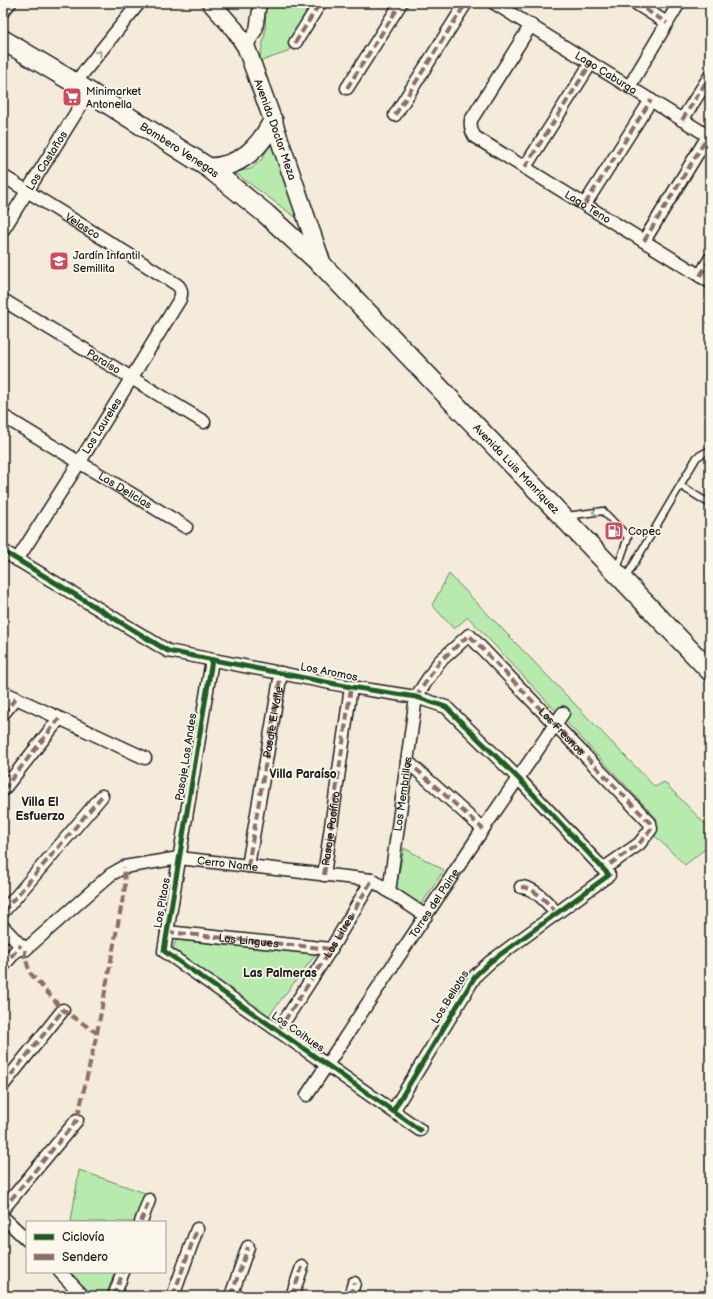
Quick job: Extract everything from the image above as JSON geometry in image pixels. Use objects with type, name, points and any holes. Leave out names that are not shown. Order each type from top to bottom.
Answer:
[{"type":"main road","name":"Avenida Doctor Meza","points":[[211,3],[235,30],[246,47],[323,266]]},
{"type":"main road","name":"Bombero Venegas","points":[[3,40],[82,87],[209,168],[266,214],[323,266]]},
{"type":"main road","points":[[209,168],[225,166],[244,157],[260,142],[273,121]]},
{"type":"main road","name":"Avenida Luis Manríquez","points":[[323,266],[710,671]]},
{"type":"street","points":[[3,11],[10,3]]},
{"type":"street","name":"Los Castaños","points":[[3,230],[27,191],[82,87],[139,3]]},
{"type":"street","points":[[246,47],[256,30],[260,3]]},
{"type":"street","points":[[295,43],[320,3]]},
{"type":"street","points":[[348,88],[401,3]]},
{"type":"street","points":[[395,115],[466,3]]},
{"type":"street","points":[[635,3],[667,23]]},
{"type":"street","points":[[629,87],[679,3]]},
{"type":"street","name":"Lago Caburga","points":[[498,5],[709,136]]},
{"type":"street","name":"Lago Teno","points":[[531,26],[471,120],[470,128],[475,137],[705,279]]},
{"type":"street","points":[[525,167],[591,63]]},
{"type":"street","points":[[682,120],[710,76]]},
{"type":"street","points":[[585,204],[651,100]]},
{"type":"street","points":[[644,241],[709,136]]},
{"type":"street","name":"Velasco","points":[[3,176],[176,284],[181,290]]},
{"type":"street","points":[[705,279],[710,259]]},
{"type":"street","name":"Los Laureles","points":[[16,560],[132,378],[180,299],[181,290]]},
{"type":"street","name":"Paraíso","points":[[3,300],[204,422]]},
{"type":"street","name":"Las Delicias","points":[[3,416],[186,527]]},
{"type":"street","name":"Los Aromos","points":[[3,551],[168,651],[352,687],[416,697],[440,705],[450,711],[518,778],[606,872]]},
{"type":"street","name":"Los Fresnos","points":[[416,697],[439,662],[469,635],[647,819],[651,829]]},
{"type":"street","name":"Pasaje Los Andes","points":[[179,858],[212,660]]},
{"type":"street","name":"Pasaje El Valle","points":[[248,866],[281,673]]},
{"type":"street","name":"Pasaje Pacífico","points":[[324,874],[352,687]]},
{"type":"street","points":[[3,692],[145,758]]},
{"type":"street","name":"Los Membrillos","points":[[389,892],[416,697]]},
{"type":"street","points":[[3,714],[16,698]]},
{"type":"street","name":"Torres del Paine","points":[[307,1095],[483,829],[557,725],[563,714]]},
{"type":"street","points":[[3,790],[60,719]]},
{"type":"street","points":[[407,761],[483,829]]},
{"type":"street","points":[[3,912],[102,796]]},
{"type":"street","name":"Los Bellotos","points":[[392,1111],[476,975],[490,962],[557,913],[639,844],[651,829]]},
{"type":"street","name":"Cerro Name","points":[[3,966],[23,947],[118,870],[124,867],[179,858],[372,880],[426,916]]},
{"type":"street","name":"Los Pitaos","points":[[164,951],[179,858]]},
{"type":"street","name":"Los Litres","points":[[278,1031],[331,949],[372,880]]},
{"type":"street","points":[[521,887],[530,889],[557,913]]},
{"type":"street","points":[[3,927],[23,947]]},
{"type":"street","name":"Los Lingues","points":[[167,932],[331,949]]},
{"type":"street","name":"Los Coihues","points":[[164,951],[420,1130]]},
{"type":"street","points":[[3,1085],[63,1010]]},
{"type":"street","points":[[3,1209],[77,1120]]},
{"type":"street","points":[[141,1221],[149,1200]]},
{"type":"street","points":[[3,1217],[26,1239]]},
{"type":"street","points":[[173,1296],[197,1230]]},
{"type":"street","points":[[231,1296],[248,1247]]},
{"type":"street","points":[[292,1296],[302,1267]]},
{"type":"street","points":[[61,1273],[83,1296]]},
{"type":"street","points":[[114,1296],[123,1273]]},
{"type":"street","points":[[350,1296],[354,1283]]},
{"type":"lane","points":[[620,576],[681,486],[697,457],[710,450]]},
{"type":"lane","points":[[681,486],[710,504]]},
{"type":"lane","points":[[563,517],[603,511],[628,537],[620,576]]},
{"type":"green space","points":[[266,3],[318,3],[287,52],[259,62],[265,33]]},
{"type":"green space","points":[[271,142],[298,219],[234,172],[251,169],[262,159]]},
{"type":"green space","points":[[449,574],[655,787],[664,782],[710,829],[710,845],[685,865],[654,835],[657,819],[468,617],[454,629],[432,605]]},
{"type":"green space","points":[[404,848],[444,870],[421,905],[396,888]]},
{"type":"green space","points":[[176,940],[316,954],[267,1018],[178,957],[173,949]]},
{"type":"green space","points":[[79,1170],[145,1193],[134,1221],[71,1221]]},
{"type":"green space","points":[[69,1273],[115,1273],[106,1296],[93,1296]]},
{"type":"marked path","points":[[3,11],[10,3]]},
{"type":"marked path","points":[[295,43],[320,3]]},
{"type":"marked path","points":[[347,88],[401,3]]},
{"type":"marked path","points":[[395,115],[466,3]]},
{"type":"marked path","points":[[635,3],[667,23]]},
{"type":"marked path","points":[[525,167],[591,63]]},
{"type":"marked path","points":[[682,120],[710,76]]},
{"type":"marked path","points":[[585,204],[651,100]]},
{"type":"marked path","points":[[644,241],[708,136]]},
{"type":"marked path","points":[[700,276],[710,259]]},
{"type":"marked path","points":[[416,697],[439,662],[469,635],[650,823],[651,829],[639,844],[603,869]]},
{"type":"marked path","points":[[248,866],[281,673]]},
{"type":"marked path","points":[[324,875],[351,687]]},
{"type":"marked path","points":[[3,714],[16,698]]},
{"type":"marked path","points":[[3,790],[59,719]]},
{"type":"marked path","points":[[407,761],[483,829]]},
{"type":"marked path","points":[[3,912],[102,796]]},
{"type":"marked path","points":[[97,1033],[125,887],[124,867]]},
{"type":"marked path","points":[[278,1031],[331,949],[372,880]]},
{"type":"marked path","points":[[521,887],[532,890],[557,913]]},
{"type":"marked path","points":[[167,932],[331,949]]},
{"type":"marked path","points":[[3,966],[21,945]]},
{"type":"marked path","points":[[3,1209],[77,1120],[97,1033],[63,1010],[30,973],[25,957],[25,950]]},
{"type":"marked path","points":[[3,1085],[63,1010]]},
{"type":"marked path","points":[[141,1221],[149,1200]]},
{"type":"marked path","points":[[173,1296],[197,1229]]},
{"type":"marked path","points":[[231,1296],[248,1247]]},
{"type":"marked path","points":[[292,1296],[302,1267]]},
{"type":"marked path","points":[[114,1296],[123,1273]]},
{"type":"marked path","points":[[350,1296],[354,1283]]},
{"type":"cycle path","points":[[3,551],[168,651],[351,687],[416,697],[446,707],[518,778],[609,875],[490,962],[476,975],[393,1111]]},
{"type":"cycle path","points":[[212,660],[164,951],[420,1130]]},
{"type":"place","name":"Minimarket Antonella","points":[[72,97]]},
{"type":"place","name":"Jardín Infantil Semillita","points":[[59,261]]},
{"type":"place","name":"Copec","points":[[614,531]]},
{"type":"district","name":"Villa Paraíso","points":[[303,774]]},
{"type":"district","name":"Villa El Esfuerzo","points":[[40,809]]},
{"type":"district","name":"Las Palmeras","points":[[280,973]]}]
